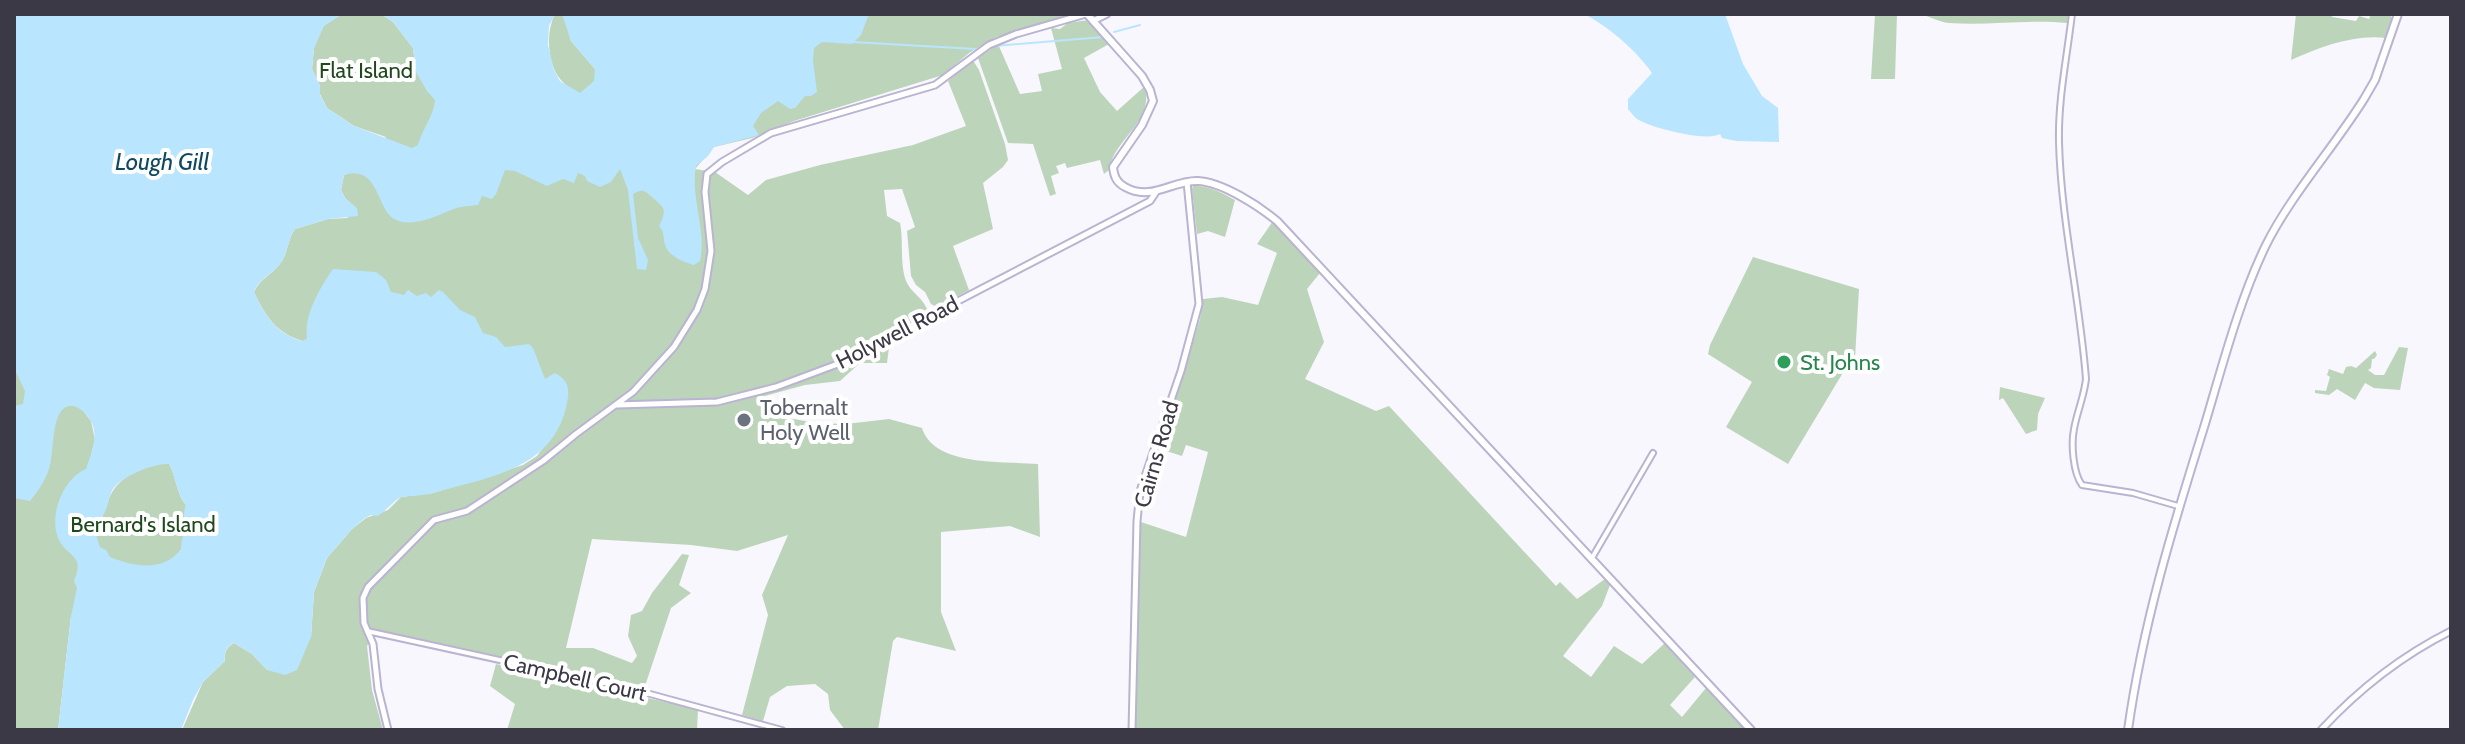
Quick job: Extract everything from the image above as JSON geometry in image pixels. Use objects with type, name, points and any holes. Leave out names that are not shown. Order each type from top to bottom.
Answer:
[{"type":"main road","points":[[1086,14],[1142,76],[1153,101],[1142,125],[1113,167],[1118,183],[1129,189],[1156,192],[1201,181],[1222,188],[1277,221],[1751,730]]},
{"type":"main road","points":[[2128,730],[2145,631],[2178,506],[2260,259],[2276,228],[2375,80],[2398,14]]},
{"type":"street","points":[[388,730],[378,689],[373,644],[362,610],[368,587],[434,520],[467,511],[506,486],[633,392],[674,347],[697,310],[705,289],[711,251],[705,184],[707,174],[771,133],[935,85],[989,45],[1086,14]]},
{"type":"street","points":[[1093,21],[1107,14]]},
{"type":"street","points":[[2072,14],[2061,91],[2059,145],[2086,379],[2074,429],[2078,481],[2082,485],[2133,493],[2178,506]]},
{"type":"street","name":"Cairns Road","points":[[1132,730],[1136,534],[1140,491],[1181,371],[1199,304],[1187,182]]},
{"type":"street","name":"Holywell Road","points":[[616,406],[729,400],[776,387],[859,356],[1150,201],[1156,192]]},
{"type":"street","points":[[1591,559],[1653,453]]},
{"type":"street","name":"Campbell Court","points":[[367,631],[632,689],[782,730]]},
{"type":"street","points":[[2321,730],[2386,671],[2451,631]]},
{"type":"green space","name":"Flat Island","points":[[342,14],[381,14],[393,22],[413,48],[416,71],[565,84],[551,61],[549,41],[555,14],[564,15],[571,41],[595,69],[806,14],[1072,14],[1055,22],[996,37],[969,53],[943,75],[794,121],[752,138],[714,147],[695,169],[715,172],[748,195],[766,180],[913,145],[966,126],[948,81],[972,61],[979,70],[1005,144],[1008,160],[983,183],[993,229],[953,246],[969,290],[937,307],[931,304],[911,276],[907,231],[915,227],[902,189],[884,190],[887,216],[900,223],[905,276],[927,309],[924,315],[891,332],[887,363],[860,363],[840,381],[805,385],[761,397],[762,405],[777,416],[816,423],[846,424],[889,419],[922,428],[929,441],[955,456],[990,462],[1038,464],[1040,537],[1010,526],[941,532],[941,612],[956,651],[897,637],[893,641],[878,730],[845,730],[830,710],[828,694],[815,684],[787,686],[770,697],[763,721],[742,715],[768,615],[762,595],[788,535],[737,551],[592,539],[566,648],[593,648],[632,663],[637,656],[628,636],[631,615],[642,611],[682,554],[689,555],[679,585],[691,593],[671,608],[644,689],[562,671],[560,679],[698,709],[697,730],[507,730],[515,704],[490,686],[496,664],[513,668],[511,659],[376,630],[367,646],[372,690],[383,730],[182,730],[203,682],[225,661],[228,648],[234,643],[252,654],[267,670],[311,637],[314,592],[327,558],[366,518],[388,510],[401,497],[433,493],[523,465],[542,449],[518,431],[286,334],[267,316],[254,292],[282,261],[295,229],[328,219],[347,218],[357,209],[341,190],[344,175],[386,137],[354,126],[327,108],[320,94],[320,86],[312,69],[314,48],[323,26]]},
{"type":"green space","points":[[1875,14],[1897,14],[1895,79],[1871,79]]},
{"type":"green space","points":[[1919,14],[2069,14],[2067,23],[1979,24],[1945,22]]},
{"type":"green space","points":[[2296,14],[2331,14],[2332,17],[2356,21],[2359,16],[2369,19],[2371,14],[2391,16],[2393,21],[2386,38],[2350,40],[2291,60]]},
{"type":"green space","points":[[1088,20],[1109,44],[1084,58],[1100,92],[1117,111],[1145,86],[1144,110],[1112,159],[1109,170],[1104,174],[1100,160],[1067,168],[1065,163],[1056,166],[1059,173],[1051,176],[1056,194],[1050,196],[1033,144],[1008,143],[978,58],[998,44],[1020,94],[1042,91],[1038,74],[1062,69],[1051,28],[1060,29],[1068,23]]},
{"type":"green space","points":[[1193,186],[1210,188],[1235,200],[1225,237],[1208,231],[1197,234]]},
{"type":"green space","points":[[1273,221],[1320,273],[1307,289],[1324,342],[1305,379],[1376,411],[1389,406],[1556,586],[1560,582],[1577,599],[1605,579],[1610,585],[1602,606],[1563,656],[1591,677],[1614,646],[1642,664],[1665,643],[1695,677],[1670,705],[1682,717],[1706,688],[1745,730],[1136,730],[1141,522],[1186,537],[1208,452],[1186,445],[1182,456],[1160,449],[1200,319],[1203,299],[1222,297],[1258,305],[1277,253],[1257,244]]},
{"type":"green space","name":"St. Johns","points":[[1753,257],[1859,289],[1855,358],[1848,357],[1847,366],[1788,464],[1726,427],[1752,382],[1708,354]]},
{"type":"green space","name":"Bernard's Island","points":[[14,344],[72,396],[91,421],[95,440],[91,455],[108,502],[111,493],[124,479],[141,469],[169,463],[186,505],[182,549],[177,556],[71,616],[58,730],[14,730],[14,487],[28,409],[14,406]]},
{"type":"green space","points":[[2399,347],[2408,348],[2400,390],[2374,388],[2365,383],[2355,400],[2337,389],[2329,395],[2315,393],[2315,390],[2326,391],[2329,369],[2343,374],[2346,367],[2356,368],[2375,351],[2377,355],[2368,370],[2375,375],[2384,375]]},
{"type":"green space","points":[[2000,387],[2045,398],[2038,414],[2037,430],[2026,434],[2003,398],[1999,400]]},
{"type":"water","name":"Lough Gill","points":[[14,14],[342,14],[324,26],[314,48],[312,69],[320,86],[320,95],[327,108],[354,126],[412,148],[418,145],[435,100],[416,72],[413,48],[393,22],[381,14],[555,14],[549,26],[548,45],[554,70],[560,81],[580,93],[594,81],[595,69],[571,41],[562,14],[869,14],[861,35],[852,44],[822,42],[814,48],[817,92],[805,96],[795,108],[790,109],[778,101],[761,113],[753,126],[759,135],[714,147],[696,166],[695,190],[702,249],[700,261],[694,265],[677,258],[667,249],[659,226],[663,209],[651,196],[641,191],[633,194],[638,238],[648,260],[646,270],[637,269],[628,190],[620,169],[611,182],[600,187],[578,173],[574,183],[563,179],[547,186],[515,171],[505,170],[492,199],[482,196],[478,205],[409,222],[401,222],[388,214],[370,181],[364,176],[355,173],[344,175],[341,190],[357,208],[358,216],[328,219],[295,229],[282,261],[256,287],[254,292],[273,323],[286,334],[303,341],[307,338],[308,320],[314,302],[333,269],[376,272],[386,280],[391,292],[404,295],[408,290],[417,296],[426,293],[431,297],[439,290],[443,292],[460,310],[475,317],[483,333],[496,337],[505,347],[529,344],[545,379],[555,373],[565,382],[567,403],[560,425],[548,443],[516,467],[433,493],[402,497],[378,516],[365,518],[352,529],[327,558],[314,592],[311,637],[297,670],[285,675],[267,670],[252,654],[231,644],[226,650],[225,661],[203,682],[181,730],[58,730],[78,567],[76,559],[56,533],[56,511],[70,481],[86,469],[94,433],[91,421],[83,411],[75,406],[65,407],[54,431],[51,462],[43,482],[30,501],[14,498],[14,406],[23,404],[25,391],[15,370]],"holes":[[[169,464],[186,505],[181,549],[157,564],[139,565],[110,557],[100,547],[96,529],[113,489],[131,475]]]},
{"type":"water","points":[[1584,14],[1725,14],[1743,64],[1762,96],[1778,108],[1779,142],[1736,141],[1722,138],[1720,134],[1692,135],[1666,130],[1637,119],[1628,109],[1628,99],[1652,73],[1621,40]]},
{"type":"waterway","points":[[1114,32],[1140,25]]},
{"type":"waterway","points":[[995,46],[1103,37]]},
{"type":"waterway","points":[[853,42],[975,49]]},
{"type":"place","name":"St. Johns","points":[[1784,362]]},
{"type":"place","name":"Tobernalt Holy Well","points":[[744,420]]}]
